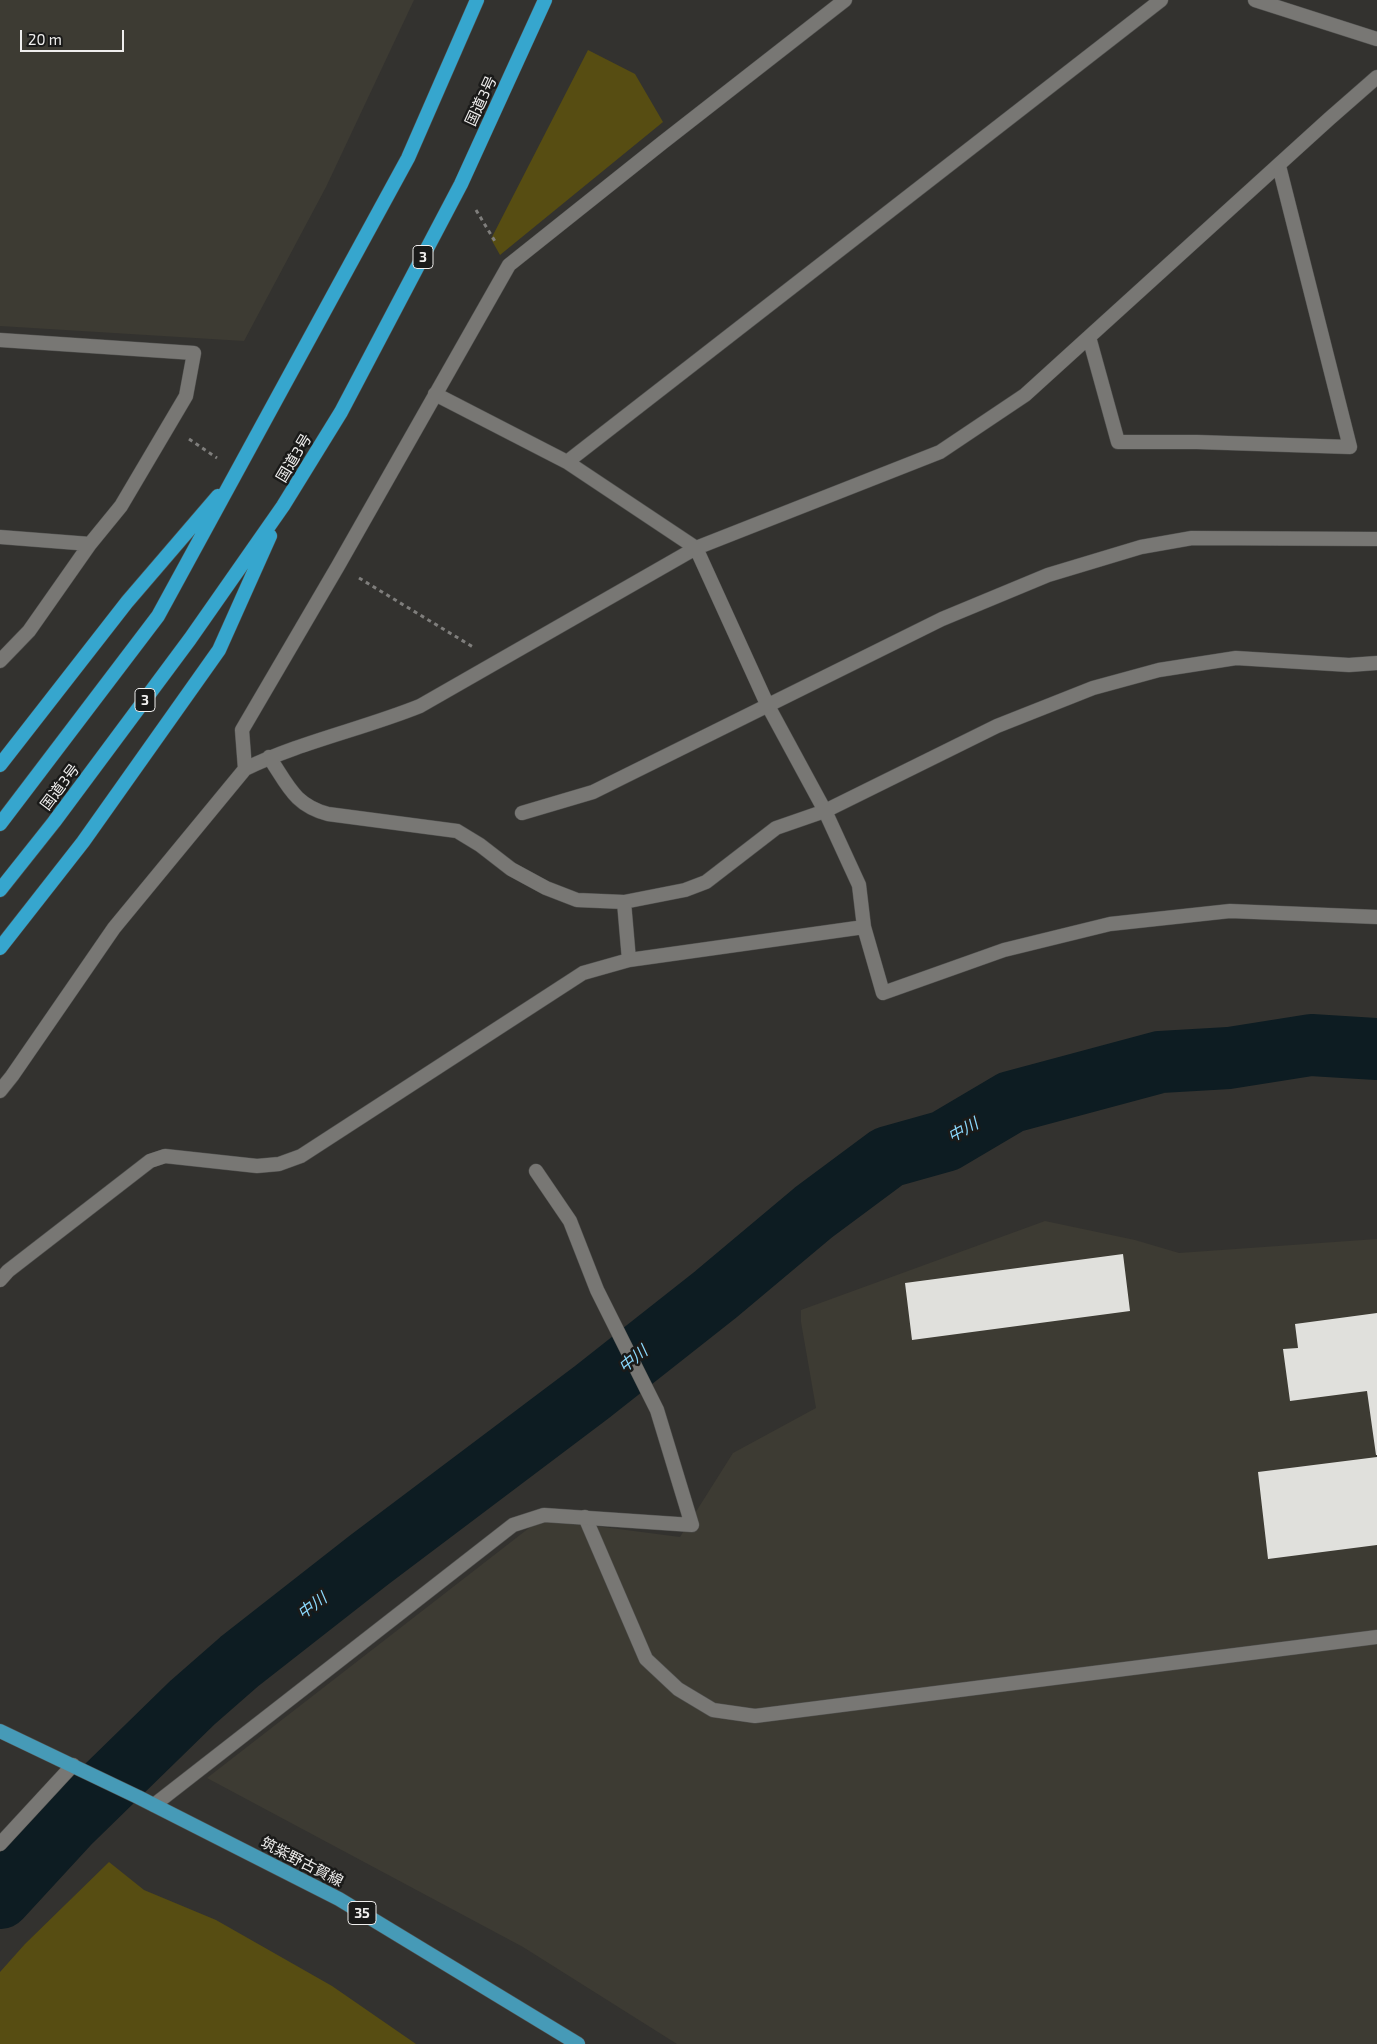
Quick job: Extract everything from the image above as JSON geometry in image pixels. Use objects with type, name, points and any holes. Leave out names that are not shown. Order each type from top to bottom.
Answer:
[{"type":"highway","name":"国道3号","points":[[0,824],[158,616],[408,158],[477,0]]},
{"type":"highway","name":"国道3号","points":[[0,890],[54,822],[190,639],[283,506],[341,412],[461,184],[545,0]]},
{"type":"highway","points":[[0,765],[127,602],[238,472]]},
{"type":"highway","points":[[0,948],[82,842],[219,650],[283,506]]},
{"type":"main road","name":"筑紫野古賀線","points":[[0,1731],[138,1797],[339,1899],[578,2044]]},
{"type":"street","points":[[245,769],[242,730],[338,566],[509,265],[845,0]]},
{"type":"street","points":[[567,462],[1161,0]]},
{"type":"street","points":[[1255,0],[1377,39]]},
{"type":"street","points":[[0,1091],[114,928],[245,769],[269,757],[381,722],[420,706],[696,548],[940,452],[1025,395],[1329,119],[1377,78]]},
{"type":"street","points":[[1089,337],[1118,442],[1350,446],[1279,166]]},
{"type":"street","points":[[0,340],[194,353],[186,396],[122,506],[90,544],[29,631],[0,661]]},
{"type":"street","points":[[435,394],[567,462],[696,548],[767,704],[825,811],[859,885],[864,927],[883,994],[1004,950],[1110,924],[1230,911],[1377,917]]},
{"type":"street","points":[[0,537],[90,544]]},
{"type":"street","points":[[522,812],[593,792],[767,704],[942,619],[1048,575],[1141,547],[1192,538],[1377,540]]},
{"type":"street","points":[[269,757],[298,800],[314,810],[328,814],[457,831],[480,845],[511,869],[546,888],[577,900],[624,902],[685,890],[706,882],[776,828],[825,811],[998,726],[1093,688],[1202,662],[1236,658],[1349,665],[1377,664]]},
{"type":"street","points":[[624,902],[629,960]]},
{"type":"street","points":[[0,1280],[8,1271],[150,1161],[165,1156],[257,1166],[279,1164],[301,1156],[583,973],[629,960],[864,927]]},
{"type":"street","points":[[154,1805],[513,1524],[544,1515],[692,1525],[657,1410],[597,1290],[570,1221],[536,1171]]},
{"type":"street","points":[[585,1517],[646,1659],[678,1689],[713,1710],[755,1716],[1377,1637]]},
{"type":"street","points":[[0,1844],[73,1765]]},
{"type":"path","points":[[461,184],[509,265]]},
{"type":"path","points":[[170,426],[238,472]]},
{"type":"path","points":[[338,566],[498,661]]},
{"type":"shaded area","points":[[0,0],[414,0],[326,187],[244,341],[0,326]]},
{"type":"shaded area","points":[[588,50],[635,74],[663,122],[500,255],[491,239]]},
{"type":"shaded area","points":[[1045,1221],[1135,1240],[1179,1253],[1377,1239],[1377,2044],[677,2044],[523,1947],[207,1778],[538,1521],[680,1537],[733,1453],[816,1408],[801,1322],[801,1310]]},
{"type":"shaded area","points":[[109,1862],[144,1890],[216,1920],[332,1986],[416,2044],[0,2044],[0,1972],[25,1944]]},
{"type":"building","points":[[1123,1254],[1130,1311],[912,1340],[905,1283]]},
{"type":"building","points":[[1377,1313],[1376,1455],[1367,1391],[1290,1401],[1283,1349],[1298,1348],[1295,1324]]},
{"type":"building","points":[[1377,1457],[1377,1545],[1268,1559],[1258,1472]]},
{"type":"waterway","name":"中川","points":[[0,1898],[70,1822],[192,1703],[240,1661],[369,1560],[592,1392],[715,1295],[814,1212],[888,1157],[945,1141],[1011,1102],[1160,1062],[1229,1058],[1311,1045],[1377,1049]]}]
